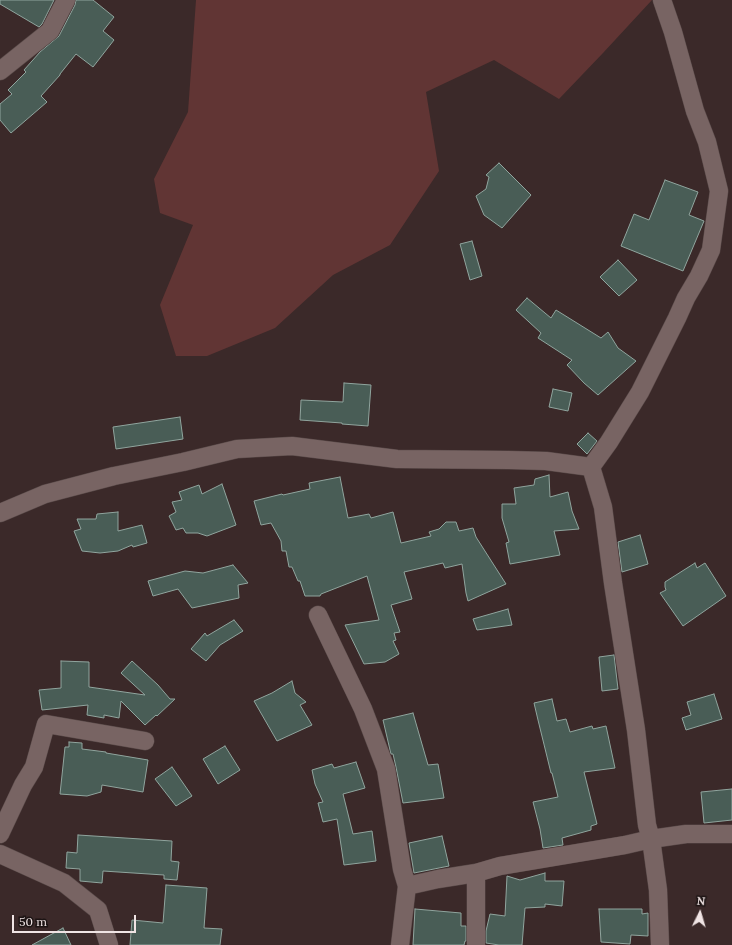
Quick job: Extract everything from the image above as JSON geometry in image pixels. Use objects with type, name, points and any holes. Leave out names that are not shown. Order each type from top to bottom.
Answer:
[{"type":"street","points":[[0,71],[50,31],[66,0]]},
{"type":"street","points":[[591,467],[609,442],[640,392],[711,250],[719,191],[707,142],[695,111],[673,32],[662,0]]},
{"type":"street","points":[[0,513],[45,494],[114,476],[183,462],[238,448],[292,446],[397,459],[546,461],[591,467]]},
{"type":"street","points":[[591,467],[603,507],[613,583],[636,730],[647,825],[651,838],[658,890],[660,945]]},
{"type":"street","points":[[318,615],[363,709],[386,769],[402,870],[407,886],[400,945]]},
{"type":"street","points":[[0,834],[23,786],[34,767],[46,724],[145,742]]},
{"type":"street","points":[[407,886],[476,873],[500,866],[624,845],[651,838],[686,834],[732,834]]},
{"type":"street","points":[[0,854],[64,883],[98,910],[109,945]]},
{"type":"street","points":[[476,873],[476,945]]},
{"type":"shaded area","points":[[196,0],[652,0],[559,99],[494,60],[426,92],[439,171],[390,245],[333,275],[275,328],[207,356],[176,356],[160,305],[193,225],[160,213],[154,179],[188,112]]},
{"type":"building","points":[[0,0],[54,0],[39,27],[0,4]]},
{"type":"building","points":[[76,0],[93,0],[114,17],[103,31],[114,40],[93,67],[76,54],[41,96],[47,102],[11,133],[0,120],[0,104],[12,94],[8,90],[26,72],[24,70],[40,52],[59,36],[75,5]]},
{"type":"building","points":[[499,163],[531,195],[502,228],[484,215],[476,196],[486,189],[489,177],[486,175]]},
{"type":"building","points":[[665,180],[698,192],[689,215],[704,221],[683,271],[621,246],[634,214],[649,220]]},
{"type":"building","points":[[472,241],[482,276],[470,280],[460,244]]},
{"type":"building","points":[[618,260],[637,280],[619,296],[600,277]]},
{"type":"building","points":[[527,298],[551,318],[556,310],[601,338],[608,332],[618,348],[636,361],[598,395],[567,365],[572,360],[538,338],[541,333],[516,310]]},
{"type":"building","points":[[344,383],[371,385],[368,426],[300,420],[301,400],[343,402]]},
{"type":"building","points":[[553,389],[572,393],[568,411],[549,407]]},
{"type":"building","points":[[180,417],[183,439],[116,449],[113,427]]},
{"type":"building","points":[[588,433],[597,441],[587,454],[577,444]]},
{"type":"building","points":[[549,475],[550,497],[568,492],[572,511],[579,529],[554,531],[560,555],[510,564],[506,543],[509,542],[502,518],[502,504],[516,504],[514,488],[534,485],[535,479]]},
{"type":"building","points":[[340,477],[348,518],[369,514],[371,518],[393,512],[401,543],[431,536],[429,532],[439,529],[446,522],[456,522],[459,531],[473,528],[476,537],[506,584],[468,601],[462,564],[445,568],[443,563],[404,572],[412,599],[391,605],[400,632],[394,633],[396,640],[393,641],[399,654],[385,662],[364,664],[345,625],[379,620],[367,576],[321,594],[320,596],[305,596],[300,581],[298,581],[292,567],[289,567],[286,551],[282,551],[281,541],[271,523],[261,525],[254,501],[310,489],[309,483]]},
{"type":"building","points":[[222,484],[236,525],[207,536],[198,533],[186,533],[183,528],[176,530],[169,516],[176,512],[172,502],[182,500],[179,492],[199,485],[202,494]]},
{"type":"building","points":[[118,512],[118,531],[142,525],[147,543],[133,547],[132,545],[118,551],[100,553],[82,551],[74,531],[81,529],[77,519],[96,519],[97,514]]},
{"type":"building","points":[[640,535],[648,564],[622,572],[618,542]]},
{"type":"building","points":[[695,563],[697,568],[705,563],[726,596],[683,626],[660,593],[666,590],[665,582]]},
{"type":"building","points":[[233,565],[248,583],[238,585],[239,598],[192,608],[178,589],[153,596],[148,581],[185,571],[203,573]]},
{"type":"building","points":[[508,609],[512,625],[477,630],[473,619]]},
{"type":"building","points":[[234,620],[243,631],[220,645],[206,661],[191,649],[205,633],[207,636]]},
{"type":"building","points":[[614,655],[618,689],[602,691],[599,657]]},
{"type":"building","points":[[61,661],[89,662],[89,687],[145,695],[121,673],[132,661],[158,685],[170,699],[175,699],[145,725],[121,701],[119,718],[104,715],[104,718],[87,715],[88,705],[42,710],[39,690],[61,688]]},
{"type":"building","points":[[292,681],[295,693],[306,702],[300,705],[312,725],[277,741],[254,701],[272,693]]},
{"type":"building","points":[[714,694],[722,719],[686,730],[682,718],[691,715],[687,702]]},
{"type":"building","points":[[552,699],[557,721],[566,719],[570,732],[592,726],[593,729],[606,726],[615,768],[584,772],[597,824],[591,826],[591,830],[562,838],[563,845],[543,848],[533,802],[558,797],[534,703]]},
{"type":"building","points":[[413,713],[428,765],[438,764],[444,798],[403,803],[393,754],[391,754],[383,720]]},
{"type":"building","points":[[69,742],[82,743],[82,749],[148,760],[143,792],[102,785],[101,792],[87,796],[60,794],[65,747],[69,747]]},
{"type":"building","points":[[225,746],[240,770],[218,784],[203,759]]},
{"type":"building","points":[[356,762],[365,788],[343,794],[353,834],[372,831],[376,861],[344,865],[337,819],[323,822],[318,803],[323,802],[315,784],[312,770],[332,764],[334,768]]},
{"type":"building","points":[[172,767],[192,796],[176,806],[155,779]]},
{"type":"building","points":[[732,789],[732,820],[704,823],[701,792]]},
{"type":"building","points":[[78,835],[172,841],[171,861],[179,862],[177,880],[164,879],[164,875],[103,871],[102,883],[80,881],[80,869],[66,868],[67,852],[77,853]]},
{"type":"building","points":[[442,836],[449,866],[414,873],[409,843]]},
{"type":"building","points":[[545,873],[545,881],[564,881],[562,906],[545,904],[545,907],[525,908],[522,945],[499,945],[486,943],[486,931],[490,914],[505,916],[507,876],[520,880]]},
{"type":"building","points":[[166,885],[207,888],[204,928],[222,929],[220,945],[130,945],[132,920],[163,923]]},
{"type":"building","points":[[415,909],[461,913],[461,926],[466,926],[466,941],[464,945],[413,945]]},
{"type":"building","points":[[599,909],[642,909],[642,914],[648,913],[648,936],[631,935],[630,944],[601,942]]},
{"type":"building","points":[[63,928],[71,945],[32,945]]}]
